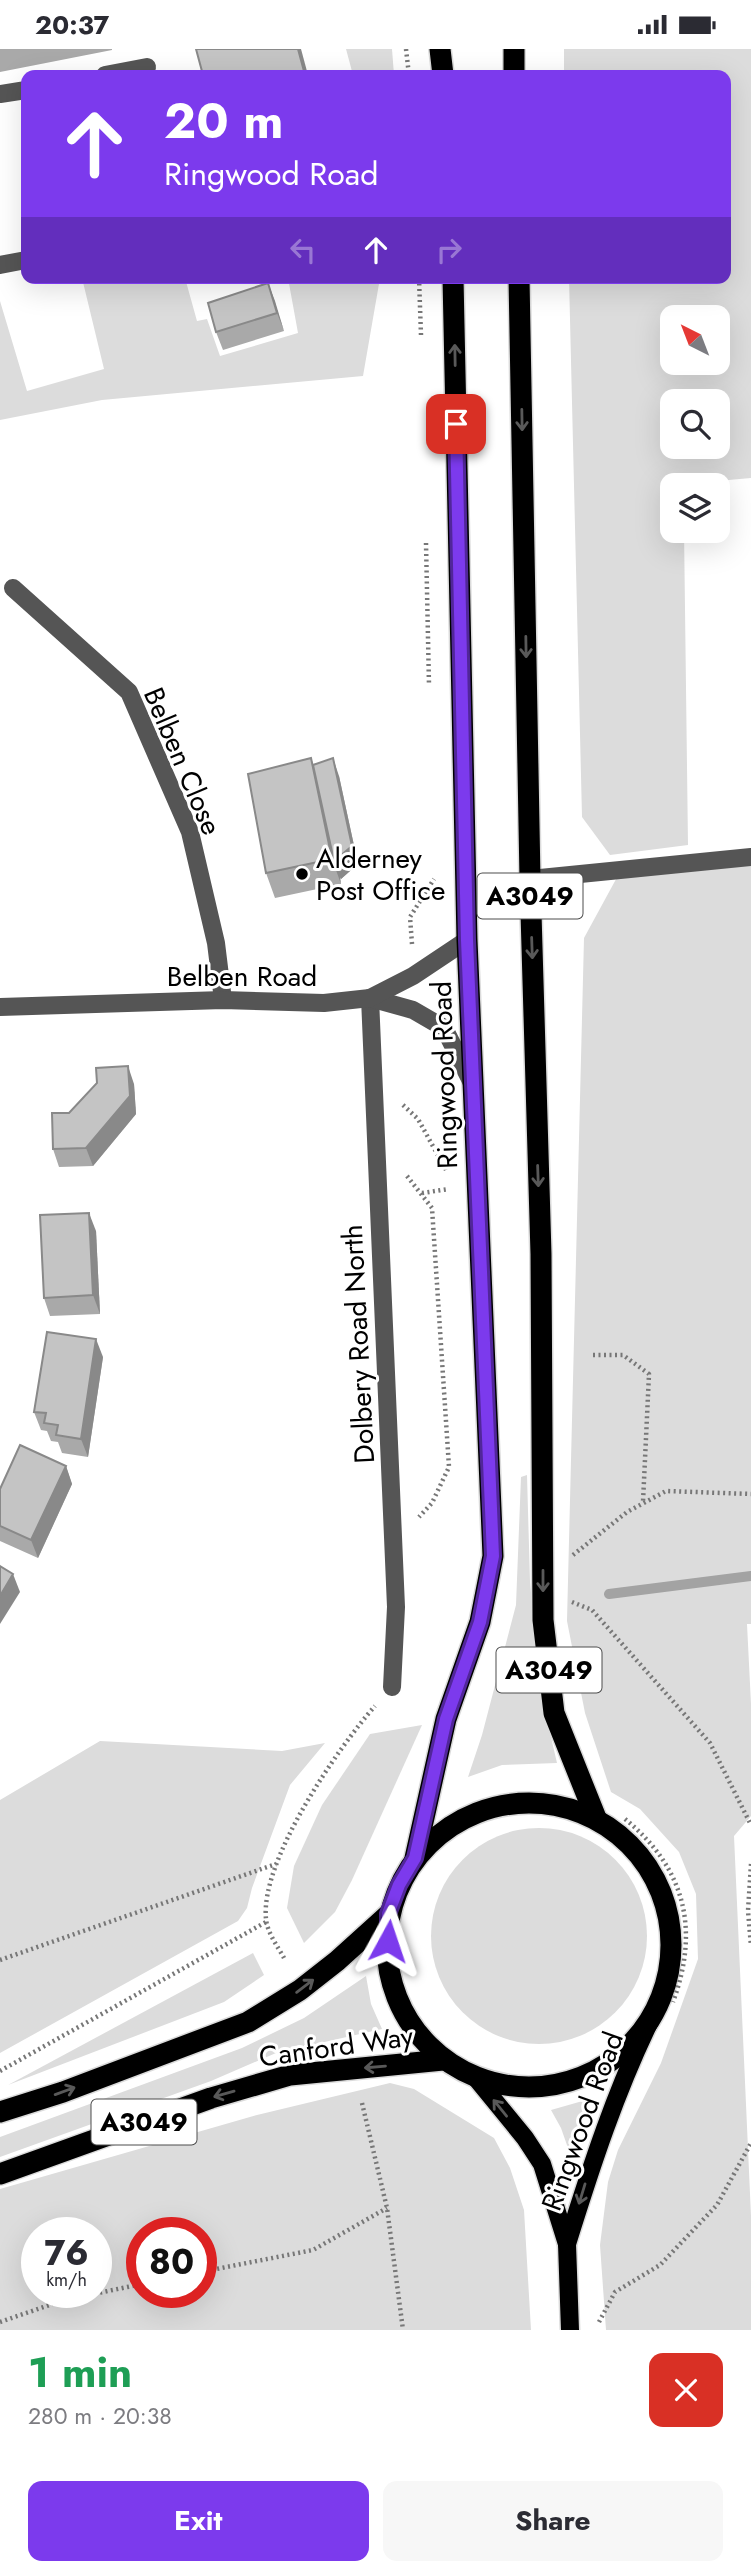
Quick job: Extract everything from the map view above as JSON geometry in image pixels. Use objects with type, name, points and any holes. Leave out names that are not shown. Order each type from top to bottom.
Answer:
[{"type":"highway","points":[[440,49],[442,70]]},
{"type":"highway","points":[[514,49],[514,70]]},
{"type":"highway","name":"Ringwood Road","points":[[415,1858],[446,1719],[480,1622],[493,1556],[467,940],[453,284]]},
{"type":"highway","name":"A3049","points":[[519,284],[530,879],[541,1254],[543,1620],[554,1713],[596,1818]]},
{"type":"highway","name":"A3049","points":[[548,1803],[596,1818],[632,1846],[658,1884],[671,1928],[669,1974],[652,2017],[619,2056],[575,2080],[525,2088],[476,2078],[443,2060],[406,2020],[387,1969],[388,1914],[399,1885],[415,1858],[452,1824],[498,1805],[548,1803]]},
{"type":"highway","name":"Canford Way","points":[[0,2112],[63,2092],[247,2022],[300,1990],[337,1961],[388,1914]]},
{"type":"highway","name":"Canford Way","points":[[0,2174],[211,2098],[290,2075],[443,2060]]},
{"type":"main road","name":"Ringwood Road","points":[[567,2244],[594,2156],[630,2063],[652,2017]]},
{"type":"main road","name":"Ringwood Road","points":[[476,2078],[525,2138],[542,2164],[567,2244],[570,2330]]},
{"type":"street","points":[[142,49],[148,70]]},
{"type":"street","points":[[0,95],[21,91]]},
{"type":"street","points":[[0,265],[21,261]]},
{"type":"street","name":"Belben Close","points":[[13,587],[129,692],[190,832],[216,943],[223,1000]]},
{"type":"street","points":[[530,879],[751,857]]},
{"type":"street","name":"Belben Road","points":[[0,1007],[223,1000],[324,1003],[370,998],[413,976],[467,940]]},
{"type":"street","points":[[370,998],[413,1010],[444,1028],[473,1083]]},
{"type":"street","name":"Dolbery Road North","points":[[370,998],[396,1607],[393,1687]]},
{"type":"path","points":[[407,49],[409,70]]},
{"type":"path","points":[[419,284],[422,346]]},
{"type":"path","points":[[426,537],[429,687]]},
{"type":"path","points":[[413,976],[410,917],[434,882],[434,869]]},
{"type":"path","points":[[375,1140],[432,1207],[449,1467],[432,1503],[393,1546]]},
{"type":"path","points":[[422,1193],[455,1188]]},
{"type":"path","points":[[593,1355],[623,1355],[649,1374],[643,1502]]},
{"type":"path","points":[[565,1560],[643,1502],[666,1490],[751,1495]]},
{"type":"path","points":[[561,1598],[592,1610],[710,1743],[751,1825]]},
{"type":"path","points":[[284,1958],[266,1922],[266,1898],[276,1864],[307,1800],[368,1715],[393,1687]]},
{"type":"path","points":[[618,1814],[659,1852],[674,1877],[686,1913],[683,1959],[672,2006]]},
{"type":"path","points":[[0,1960],[276,1864]]},
{"type":"path","points":[[751,1864],[748,1911],[751,1946]]},
{"type":"path","points":[[0,2071],[266,1922]]},
{"type":"path","points":[[362,2103],[387,2208],[403,2330]]},
{"type":"path","points":[[596,2313],[597,2326],[615,2292],[660,2265],[717,2205],[751,2143]]},
{"type":"path","points":[[217,2269],[313,2250],[387,2208]]},
{"type":"path","points":[[0,2322],[64,2300],[126,2287]]},
{"type":"shaded area","points":[[346,49],[392,49],[394,70],[352,70]]},
{"type":"shaded area","points":[[564,49],[751,49],[751,478],[730,480],[730,473],[660,473],[660,543],[684,543],[688,845],[610,855],[582,817],[569,284],[731,284],[731,70],[564,70]]},
{"type":"shaded area","points":[[83,284],[187,284],[197,321],[207,319],[220,356],[298,333],[289,284],[379,284],[363,376],[102,400],[0,420],[0,301],[27,391],[104,369]]},
{"type":"shaded area","points":[[751,858],[751,1624],[747,1624],[751,1704],[751,1816],[734,1836],[751,2216],[751,2330],[606,2330],[600,2245],[608,2182],[618,2150],[661,2063],[698,1959],[696,1894],[679,1852],[640,1809],[611,1792],[585,1713],[567,1621],[584,938],[621,870]]},
{"type":"shaded area","points":[[527,1475],[530,1582],[540,1690],[557,1763],[502,1765],[468,1777],[482,1735],[516,1605],[521,1477]]},
{"type":"shaded area","points":[[422,1725],[335,1912],[304,1943],[287,1908],[294,1866],[322,1805],[370,1734]]},
{"type":"shaded area","points":[[100,1741],[282,1751],[325,1743],[290,1785],[247,1908],[238,1921],[0,2053],[0,1800]]},
{"type":"shaded area","points":[[539,1828],[580,1836],[599,1846],[615,1860],[629,1876],[639,1895],[647,1936],[639,1977],[629,1996],[615,2012],[599,2026],[580,2036],[539,2044],[498,2036],[479,2026],[463,2012],[449,1996],[439,1977],[431,1936],[439,1895],[449,1876],[463,1860],[479,1846],[498,1836]]},
{"type":"shaded area","points":[[253,1953],[264,1975],[224,2002],[8,2085]]},
{"type":"shaded area","points":[[366,1976],[371,2004],[382,2029],[276,2053],[211,2081],[0,2157],[0,2137],[242,2048],[304,2018]]},
{"type":"shaded area","points":[[390,2083],[414,2089],[494,2138],[510,2168],[524,2210],[531,2330],[0,2330],[0,2189],[257,2115]]},
{"type":"shaded area","points":[[586,2100],[578,2127],[568,2148],[551,2110]]},
{"type":"building","points":[[196,49],[298,49],[304,70],[202,70]]},
{"type":"building","points":[[268,284],[277,313],[216,332],[208,303]]},
{"type":"building","points":[[311,758],[332,859],[266,873],[248,774]]},
{"type":"building","points":[[333,758],[352,846],[334,861],[313,765]]},
{"type":"building","points":[[128,1066],[130,1096],[86,1148],[53,1149],[52,1113],[69,1113],[97,1083],[96,1068]]},
{"type":"building","points":[[89,1213],[93,1295],[44,1298],[40,1215]]},
{"type":"building","points":[[47,1332],[96,1339],[81,1439],[56,1435],[58,1425],[44,1423],[46,1413],[34,1412]]},
{"type":"building","points":[[20,1445],[66,1466],[31,1540],[0,1526],[0,1489]]},
{"type":"building","points":[[0,1566],[13,1574],[0,1596]]},
{"type":"waterway","points":[[609,1594],[751,1576]]},
{"type":"place","name":"Alderney Post Office","points":[[302,874]]},
{"type":"route","points":[[388,1941],[388,1914],[399,1885],[415,1858],[446,1719],[480,1622],[493,1556],[467,940],[456,424]]}]
